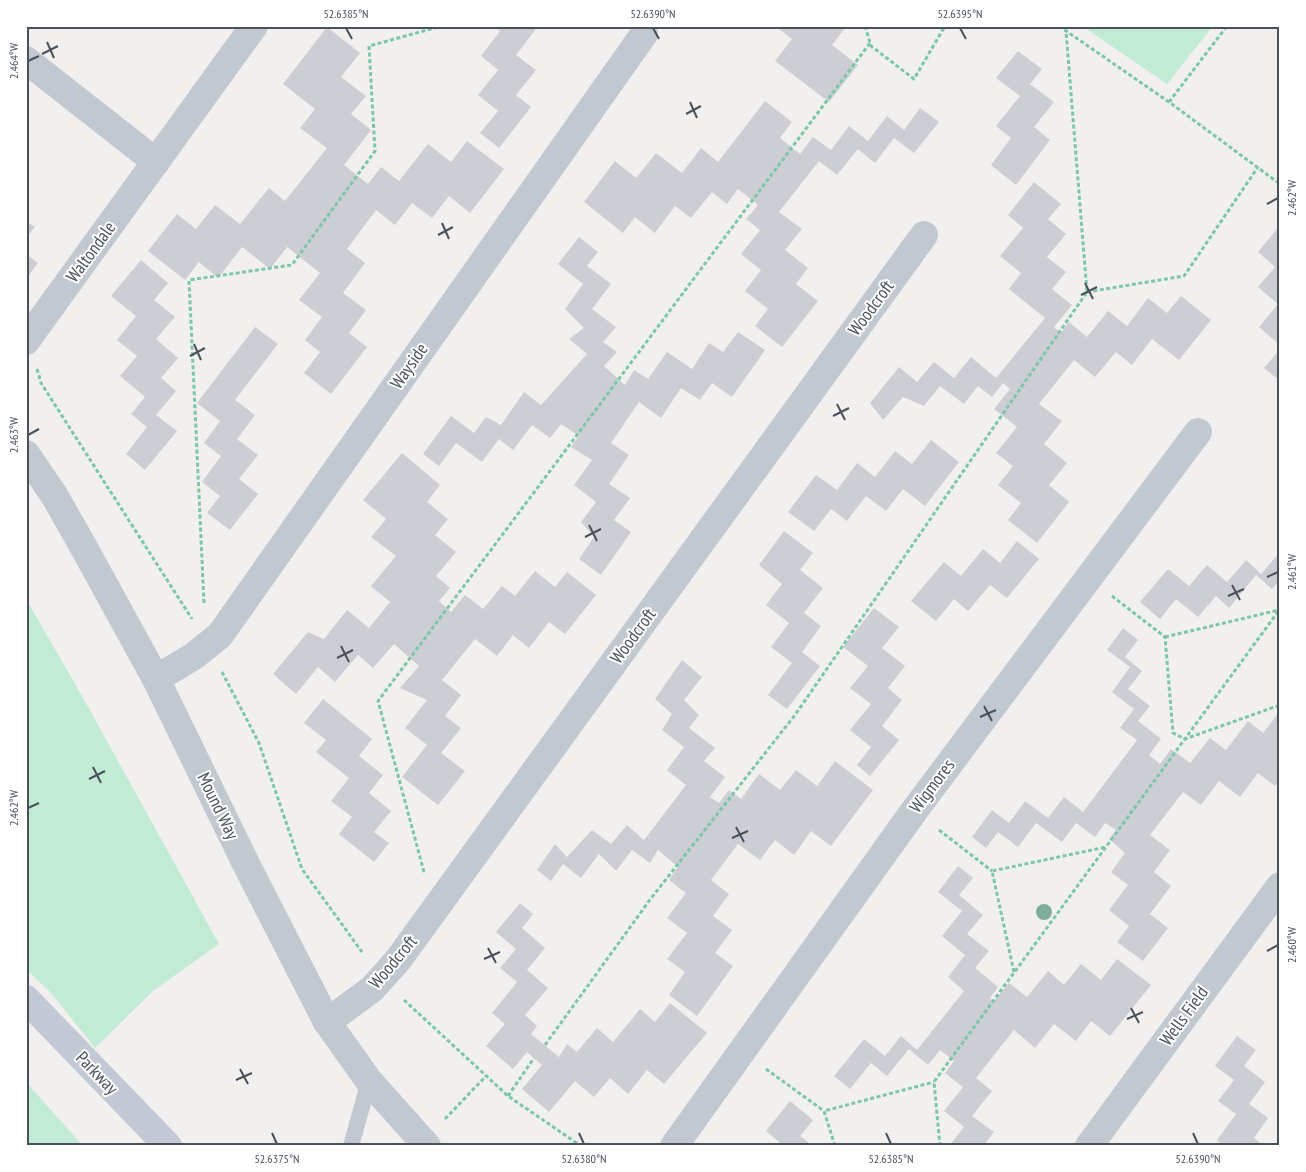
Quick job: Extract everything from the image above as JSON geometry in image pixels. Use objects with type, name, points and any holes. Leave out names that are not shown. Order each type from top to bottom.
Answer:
[{"type":"main road","name":"Parkway","points":[[26,999],[168,1146]]},
{"type":"street","name":"Waltondale","points":[[31,351],[156,162],[254,26]]},
{"type":"street","name":"Wayside","points":[[156,679],[194,656],[220,635],[644,34]]},
{"type":"street","points":[[26,60],[156,162]]},
{"type":"street","name":"Woodcroft","points":[[327,1022],[372,989],[398,960],[924,236]]},
{"type":"street","name":"Wigmores","points":[[674,1146],[914,811],[1198,432]]},
{"type":"street","name":"Mound Way","points":[[26,454],[54,495],[156,679],[246,864],[327,1022],[369,1081],[425,1144]]},
{"type":"street","name":"Wells Field","points":[[1089,1146],[1280,886]]},
{"type":"lane","points":[[351,1146],[369,1081]]},
{"type":"path","points":[[204,604],[189,280],[292,265],[375,151],[369,46],[442,26]]},
{"type":"path","points":[[865,26],[871,46],[914,79],[945,26]]},
{"type":"path","points":[[1059,26],[1169,102],[1280,184]]},
{"type":"path","points":[[1169,102],[1227,26]]},
{"type":"path","points":[[545,1046],[649,901],[795,715],[1087,292],[1066,31]]},
{"type":"path","points":[[434,908],[378,701],[870,43]]},
{"type":"path","points":[[1087,292],[1184,276],[1258,167]]},
{"type":"path","points":[[31,351],[41,383],[195,624]]},
{"type":"path","points":[[1089,579],[1165,637],[1173,733],[1184,739],[1280,705]]},
{"type":"path","points":[[1165,637],[1279,609]]},
{"type":"path","points":[[1279,609],[1280,616]]},
{"type":"path","points":[[824,1111],[934,1082],[1279,609]]},
{"type":"path","points":[[219,665],[259,743],[302,869],[366,957]]},
{"type":"path","points":[[914,811],[992,871],[1014,972]]},
{"type":"path","points":[[992,871],[1106,846]]},
{"type":"path","points":[[400,997],[486,1076],[494,1081],[508,1096],[580,1146]]},
{"type":"path","points":[[741,1051],[824,1111],[835,1146]]},
{"type":"path","points":[[508,1096],[534,1058]]},
{"type":"path","points":[[425,1144],[486,1076]]},
{"type":"path","points":[[934,1082],[940,1146]]},
{"type":"green space","points":[[1082,26],[1213,26],[1167,84]]},
{"type":"green space","points":[[26,599],[86,703],[219,944],[153,991],[95,1048],[52,994],[26,969]]},
{"type":"green space","points":[[26,1082],[83,1146],[26,1146]]},
{"type":"building","points":[[494,26],[533,26],[536,29],[516,55],[536,70],[516,95],[531,107],[499,148],[480,133],[498,111],[478,95],[498,70],[481,56],[500,31]]},
{"type":"building","points":[[775,26],[843,26],[845,28],[832,45],[858,65],[829,102],[775,61],[792,39]]},
{"type":"building","points":[[327,27],[360,53],[341,77],[366,96],[351,114],[371,130],[344,165],[368,184],[381,167],[399,181],[428,144],[451,162],[467,141],[504,169],[470,213],[449,196],[432,218],[412,203],[395,225],[376,210],[347,249],[365,263],[343,293],[366,310],[349,333],[367,347],[331,394],[304,373],[320,352],[305,340],[322,317],[299,300],[320,273],[287,247],[270,269],[242,247],[218,278],[199,262],[185,280],[148,251],[177,214],[196,229],[215,205],[240,224],[269,188],[285,201],[327,148],[300,128],[315,109],[283,84]]},
{"type":"building","points":[[1018,51],[1042,69],[1030,84],[1054,102],[1034,127],[1050,140],[1016,185],[991,165],[1011,138],[996,126],[1020,96],[996,78]]},
{"type":"building","points":[[765,101],[792,122],[780,138],[800,154],[813,137],[831,150],[849,126],[868,141],[887,116],[904,130],[920,108],[939,122],[914,153],[894,138],[875,163],[858,149],[837,175],[819,161],[779,212],[802,229],[785,250],[808,268],[796,284],[818,301],[782,347],[755,326],[768,309],[745,291],[761,270],[741,254],[760,230],[746,219],[758,205],[738,189],[727,204],[712,192],[691,218],[675,206],[655,233],[635,217],[623,233],[584,202],[615,161],[636,178],[656,153],[682,173],[701,148],[718,162]]},
{"type":"building","points":[[1034,182],[1061,204],[1048,219],[1066,234],[1047,257],[1066,272],[1052,289],[1072,305],[1054,327],[1061,333],[1069,322],[1087,337],[1108,311],[1127,326],[1148,298],[1167,313],[1181,296],[1211,320],[1179,360],[1152,339],[1132,365],[1116,352],[1095,377],[1074,360],[1039,404],[1062,421],[1044,444],[1067,463],[1049,485],[1069,502],[1037,543],[1008,520],[1021,503],[998,485],[1013,466],[996,453],[1017,427],[994,409],[1010,389],[1003,383],[992,397],[978,386],[964,404],[940,386],[924,406],[903,397],[883,420],[870,403],[899,367],[917,382],[934,362],[954,378],[971,357],[996,378],[1045,318],[1009,289],[1021,273],[1000,256],[1023,228],[1008,215]]},
{"type":"building","points":[[26,221],[35,227],[26,238]]},
{"type":"building","points":[[1280,225],[1280,345],[1259,327],[1278,304],[1258,287],[1275,267],[1258,252]]},
{"type":"building","points":[[579,237],[598,252],[587,266],[611,284],[592,309],[616,327],[603,342],[617,352],[604,366],[625,385],[634,370],[648,379],[667,352],[692,369],[709,343],[723,352],[738,332],[765,350],[732,397],[712,383],[700,400],[681,388],[661,418],[639,402],[611,443],[629,455],[609,484],[630,498],[614,520],[631,532],[601,575],[579,559],[594,537],[581,522],[596,502],[574,485],[592,460],[571,447],[579,436],[561,424],[550,438],[532,425],[513,450],[499,439],[482,462],[456,443],[439,466],[423,454],[451,416],[474,433],[486,417],[501,425],[524,392],[541,405],[587,354],[569,339],[584,328],[565,309],[583,284],[558,264]]},
{"type":"building","points":[[26,254],[38,263],[26,279]]},
{"type":"building","points":[[141,260],[168,283],[154,300],[175,317],[156,339],[178,358],[161,378],[176,391],[156,415],[177,431],[145,470],[126,454],[147,427],[131,414],[145,397],[120,376],[137,356],[117,340],[136,316],[111,296]]},
{"type":"building","points":[[255,327],[278,344],[235,400],[255,415],[237,439],[258,455],[239,479],[258,494],[230,530],[207,513],[220,496],[202,482],[221,456],[204,443],[220,421],[197,403]]},
{"type":"building","points":[[1280,349],[1280,381],[1264,368]]},
{"type":"building","points":[[931,440],[959,462],[925,506],[903,489],[886,511],[866,496],[847,521],[831,509],[814,531],[788,512],[816,475],[837,490],[857,463],[875,477],[895,451],[912,464]]},
{"type":"building","points":[[402,453],[440,485],[427,502],[448,519],[435,535],[456,552],[436,576],[450,588],[439,601],[451,612],[465,595],[483,609],[502,586],[515,596],[535,571],[555,587],[567,572],[596,595],[565,634],[549,622],[529,648],[513,635],[497,656],[475,639],[442,680],[461,695],[445,716],[461,728],[441,753],[465,771],[438,805],[402,777],[427,745],[405,728],[427,700],[400,688],[419,666],[394,644],[373,668],[358,655],[335,682],[318,667],[296,694],[273,674],[308,632],[324,639],[347,610],[369,628],[390,602],[371,586],[396,556],[371,537],[386,519],[363,500]]},
{"type":"building","points":[[784,531],[813,553],[800,570],[823,588],[804,613],[821,626],[802,652],[820,666],[787,709],[768,695],[792,663],[771,647],[789,623],[766,605],[782,584],[759,565]]},
{"type":"building","points":[[1017,541],[1039,559],[1007,598],[990,585],[968,611],[954,599],[936,621],[911,601],[944,562],[961,576],[983,549],[1000,563]]},
{"type":"building","points":[[1280,552],[1280,580],[1272,589],[1256,575],[1229,608],[1216,596],[1198,617],[1176,599],[1160,619],[1140,602],[1168,569],[1189,586],[1207,565],[1227,582],[1246,560],[1261,574]]},
{"type":"building","points":[[874,608],[899,627],[882,648],[905,666],[888,688],[902,700],[882,726],[899,740],[870,776],[857,765],[871,747],[850,730],[871,704],[850,688],[868,666],[843,647]]},
{"type":"building","points":[[1123,628],[1138,640],[1125,657],[1142,671],[1128,689],[1150,706],[1138,721],[1161,739],[1149,755],[1160,764],[1171,749],[1190,763],[1210,738],[1226,750],[1248,721],[1263,733],[1277,715],[1280,718],[1280,781],[1275,786],[1258,773],[1240,797],[1219,781],[1201,805],[1183,792],[1150,835],[1170,850],[1154,872],[1171,886],[1150,914],[1168,928],[1143,961],[1117,942],[1129,926],[1109,910],[1128,885],[1111,872],[1125,853],[1109,839],[1116,830],[1105,823],[1095,837],[1076,823],[1062,842],[1036,823],[1018,847],[998,832],[986,848],[972,837],[992,810],[1009,823],[1025,801],[1048,818],[1064,797],[1083,812],[1137,740],[1120,728],[1134,709],[1112,692],[1130,667],[1107,650]]},
{"type":"building","points":[[682,660],[702,677],[684,700],[699,715],[689,728],[715,748],[704,761],[725,777],[710,797],[719,803],[729,790],[741,799],[759,774],[780,790],[796,770],[817,786],[835,761],[873,790],[831,846],[811,831],[794,855],[775,840],[760,860],[738,844],[711,880],[729,894],[713,916],[732,930],[715,953],[733,966],[697,1016],[669,995],[685,972],[667,959],[687,933],[667,918],[686,893],[669,880],[678,867],[658,850],[650,863],[632,850],[616,871],[599,854],[581,878],[563,864],[551,881],[537,870],[555,844],[567,857],[592,830],[611,844],[627,825],[644,840],[686,785],[667,770],[684,747],[662,730],[672,714],[655,699]]},
{"type":"building","points":[[323,699],[372,739],[359,756],[383,775],[369,793],[391,811],[374,832],[389,843],[374,862],[339,834],[352,817],[331,801],[349,778],[316,752],[326,740],[304,723]]},
{"type":"building","points":[[958,866],[973,878],[959,895],[983,915],[967,934],[989,951],[975,968],[998,987],[990,998],[994,1001],[1009,983],[1027,997],[1048,971],[1064,985],[1081,964],[1101,980],[1117,959],[1151,985],[1110,1036],[1091,1021],[1076,1041],[1054,1024],[1035,1048],[1014,1030],[976,1078],[992,1091],[972,1116],[994,1132],[983,1146],[949,1146],[964,1127],[944,1111],[963,1087],[945,1073],[954,1061],[940,1050],[928,1065],[909,1049],[887,1076],[871,1063],[850,1089],[834,1076],[864,1039],[885,1056],[901,1036],[917,1050],[964,991],[948,977],[965,955],[942,936],[962,911],[938,892]]},
{"type":"building","points":[[520,903],[533,914],[522,928],[545,948],[527,970],[548,988],[525,1015],[537,1026],[531,1034],[559,1057],[567,1044],[577,1052],[597,1028],[613,1042],[640,1009],[655,1022],[670,1003],[707,1033],[664,1084],[647,1070],[628,1094],[610,1078],[594,1097],[575,1081],[549,1112],[522,1089],[542,1065],[527,1052],[513,1069],[486,1046],[505,1024],[492,1013],[517,982],[500,968],[516,949],[496,932]]},
{"type":"building","points":[[1237,1036],[1256,1050],[1244,1066],[1265,1082],[1249,1104],[1268,1118],[1254,1138],[1264,1146],[1224,1146],[1217,1140],[1236,1114],[1218,1101],[1234,1080],[1215,1066]]},
{"type":"building","points":[[790,1101],[813,1120],[800,1136],[813,1146],[784,1146],[766,1131]]}]
